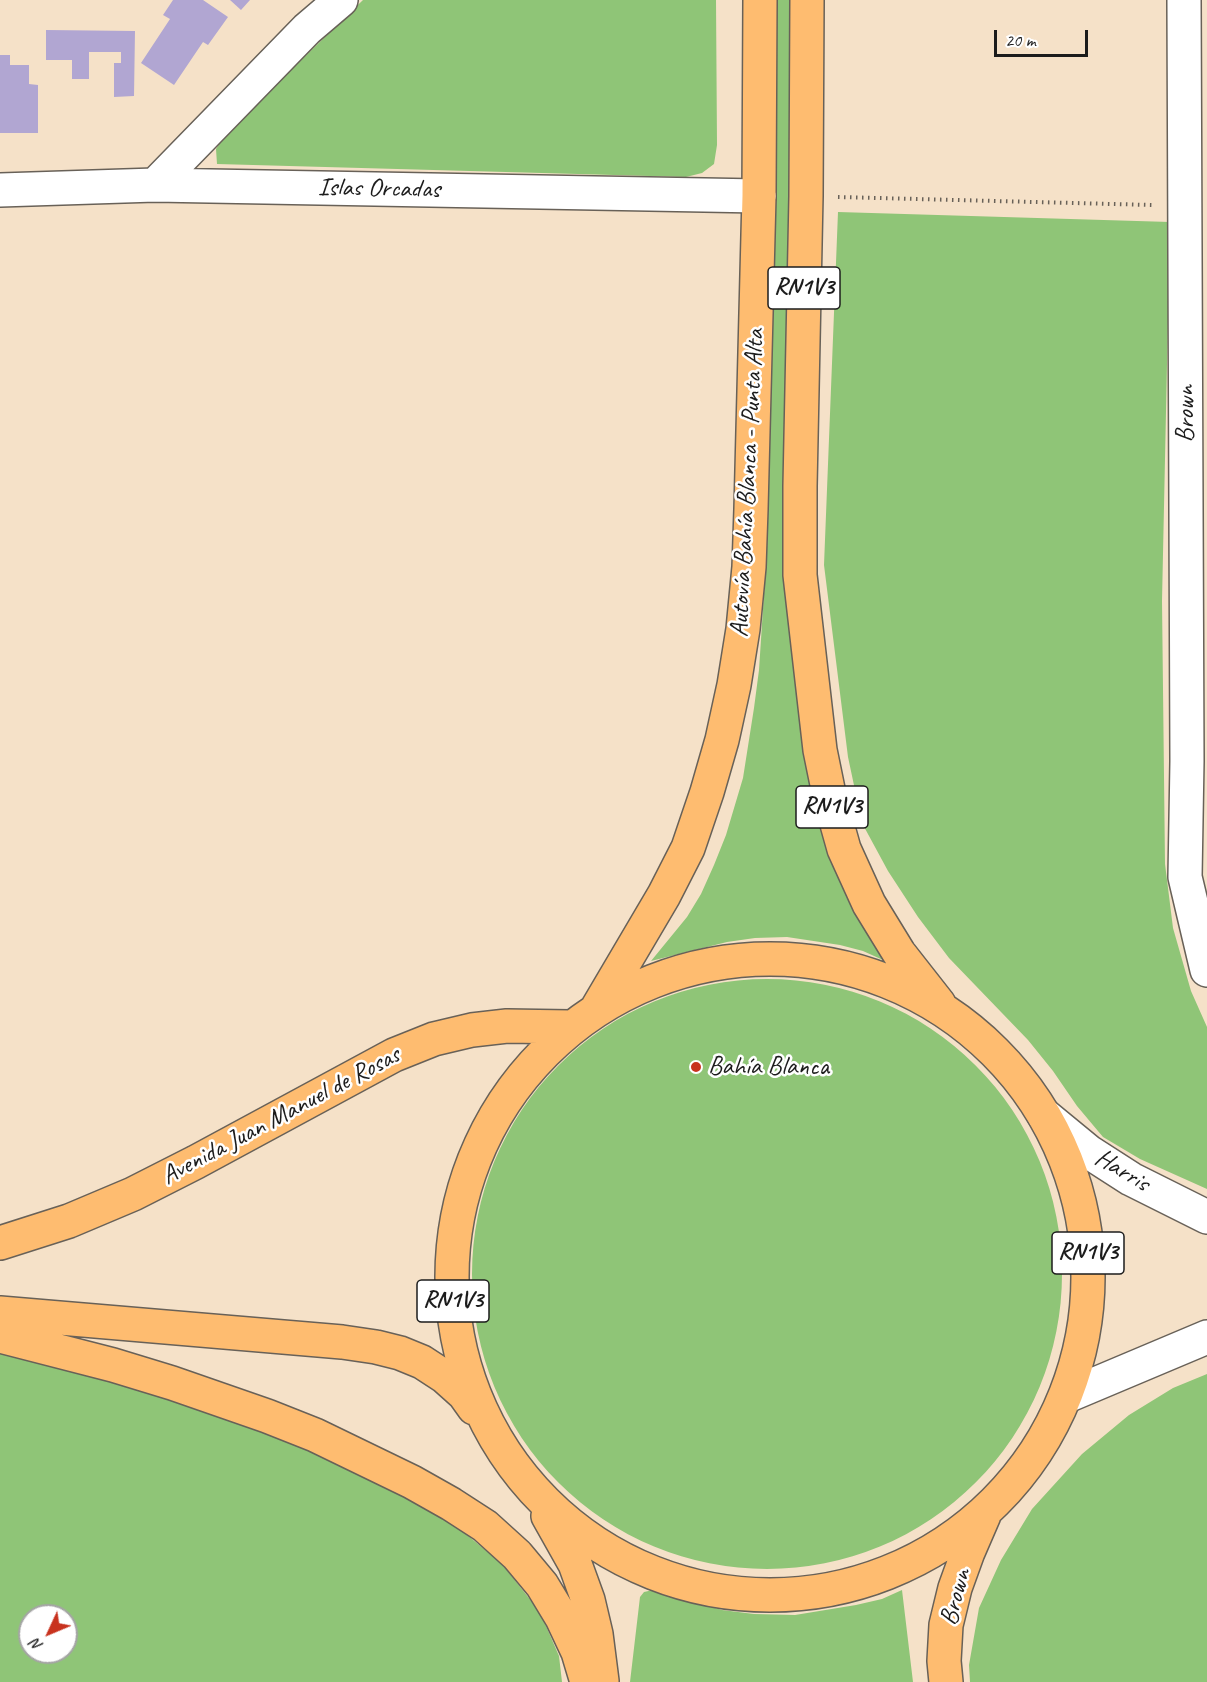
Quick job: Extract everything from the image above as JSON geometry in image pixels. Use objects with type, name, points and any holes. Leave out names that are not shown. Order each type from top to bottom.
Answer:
[{"type":"main road","name":"Autovía Bahía Blanca - Punta Alta","points":[[598,1007],[658,905],[688,848],[722,741],[734,685],[743,629],[749,567],[759,196],[760,0]]},
{"type":"main road","name":"Autovía Bahía Blanca - Punta Alta","points":[[807,0],[800,575],[820,750],[830,799],[844,849],[869,904],[899,953],[944,1010]]},
{"type":"main road","name":"RN1V3","points":[[735,959],[808,960],[879,977],[944,1010],[1000,1057],[1044,1115],[1074,1182],[1088,1253],[1086,1326],[1067,1396],[1032,1460],[984,1515],[925,1557],[858,1585],[786,1596],[713,1591],[644,1570],[580,1534],[527,1484],[486,1423],[460,1355],[451,1282],[458,1210],[480,1141],[518,1079],[570,1027],[598,1007],[664,976],[735,959]]},
{"type":"main road","name":"Avenida Juan Manuel de Rosas","points":[[0,1243],[69,1221],[133,1194],[394,1055],[434,1039],[472,1030],[507,1026],[570,1027]]},
{"type":"main road","points":[[0,1313],[342,1342],[376,1347],[422,1362],[444,1377],[464,1394],[486,1423]]},
{"type":"main road","points":[[0,1336],[162,1380],[267,1416],[315,1435],[441,1498],[485,1526],[517,1555],[542,1585],[562,1618],[578,1652],[587,1682]]},
{"type":"main road","points":[[527,1484],[557,1530],[575,1564],[588,1600],[596,1634],[602,1682]]},
{"type":"main road","name":"Brown","points":[[946,1682],[944,1661],[946,1625],[968,1551],[984,1515]]},
{"type":"street","points":[[155,185],[307,29],[341,0]]},
{"type":"street","name":"Brown","points":[[1184,0],[1196,206],[1185,877],[1207,970]]},
{"type":"street","name":"Islas Orcadas","points":[[0,190],[155,185],[759,196]]},
{"type":"street","name":"Harris","points":[[1044,1115],[1089,1152],[1131,1179],[1207,1217]]},
{"type":"street","points":[[1067,1396],[1207,1337]]},
{"type":"path","points":[[806,196],[1196,206]]},
{"type":"green space","points":[[363,0],[716,0],[717,145],[714,164],[702,173],[686,177],[217,164],[216,149],[226,133]]},
{"type":"green space","points":[[773,0],[790,0],[791,126],[783,495],[790,615],[811,788],[819,820],[844,888],[863,927],[883,960],[863,951],[840,945],[787,937],[727,942],[651,961],[687,917],[701,894],[726,835],[743,778],[759,670],[767,547],[775,126]]},
{"type":"green space","points":[[838,212],[1170,222],[1162,601],[1165,864],[1173,928],[1191,991],[1207,1027],[1207,1189],[1140,1159],[1103,1137],[1028,1040],[949,958],[918,917],[888,871],[862,823],[848,757],[824,565]]},
{"type":"green space","points":[[767,979],[825,984],[880,1001],[931,1029],[976,1065],[1012,1110],[1040,1161],[1057,1216],[1062,1274],[1057,1332],[1040,1387],[1012,1438],[976,1483],[931,1519],[880,1547],[825,1564],[767,1569],[709,1564],[654,1547],[603,1519],[558,1483],[522,1438],[494,1387],[477,1332],[472,1274],[477,1216],[494,1161],[522,1110],[558,1065],[603,1029],[654,1001],[709,984]]},
{"type":"green space","points":[[0,1353],[138,1383],[344,1462],[454,1524],[502,1564],[540,1612],[559,1656],[562,1682],[0,1682]]},
{"type":"green space","points":[[1207,1374],[1207,1682],[970,1682],[969,1665],[979,1608],[1001,1560],[1032,1509],[1082,1454],[1129,1415],[1173,1388]]},
{"type":"green space","points":[[653,1590],[722,1610],[754,1614],[795,1615],[882,1599],[902,1590],[913,1682],[630,1682],[640,1597],[644,1592]]},
{"type":"building","points":[[173,0],[203,0],[228,17],[208,45],[203,42],[174,85],[141,63],[170,19],[163,15]]},
{"type":"building","points":[[230,0],[250,0],[241,10]]},
{"type":"building","points":[[46,30],[135,31],[134,96],[114,97],[114,63],[121,63],[121,52],[89,52],[89,79],[72,79],[72,60],[46,60]]},
{"type":"building","points":[[0,55],[10,55],[10,65],[29,65],[29,84],[38,85],[38,133],[0,133]]},
{"type":"place","name":"Bahía Blanca","points":[[696,1067]]}]
